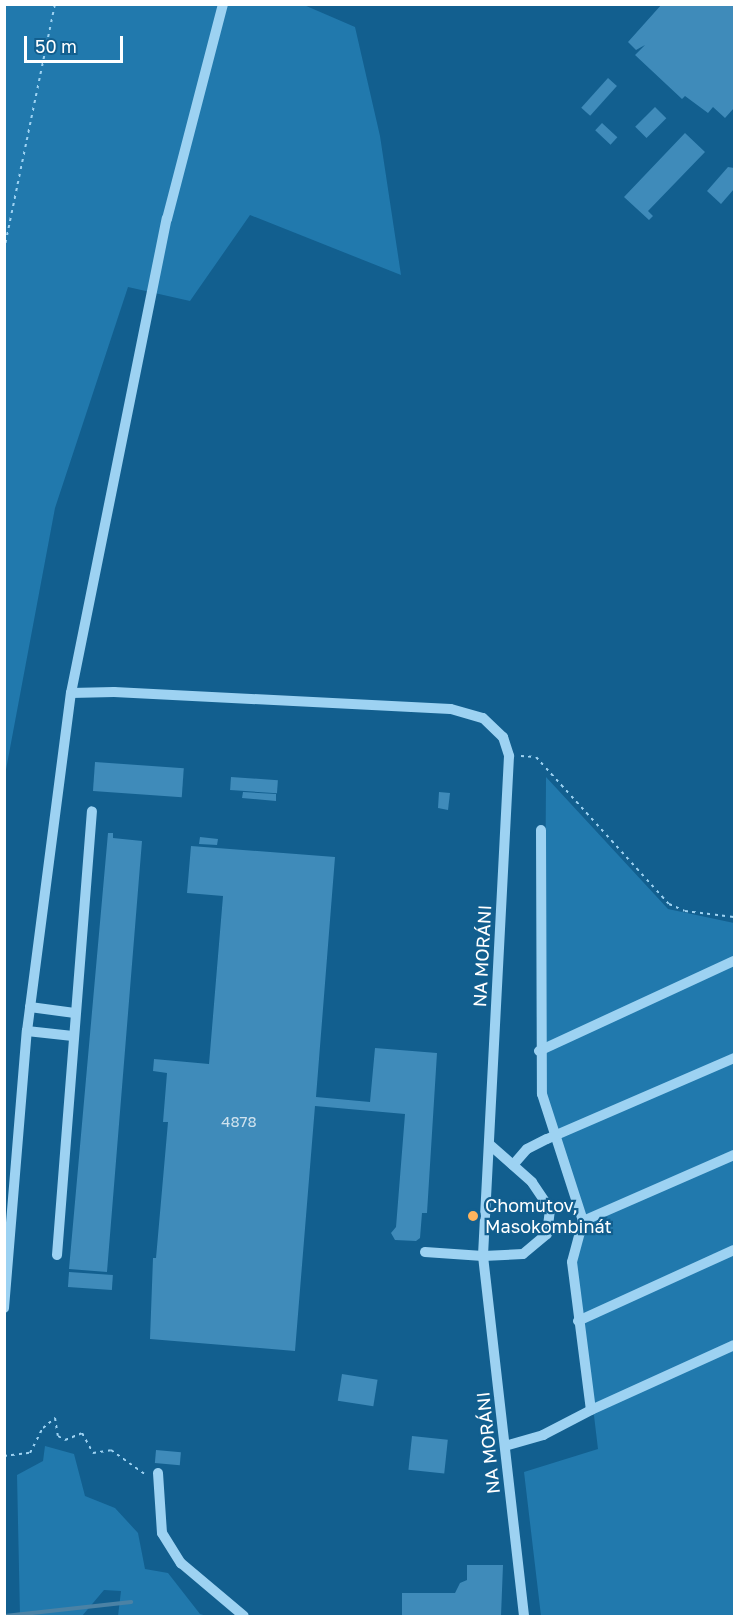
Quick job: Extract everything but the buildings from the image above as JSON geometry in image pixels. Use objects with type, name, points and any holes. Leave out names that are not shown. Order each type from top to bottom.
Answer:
[{"type":"street","points":[[4,1308],[27,1030],[71,693],[164,230],[223,4]]},
{"type":"street","points":[[71,693],[114,692],[451,709],[483,718],[503,737],[509,756]]},
{"type":"street","name":"NA MORÁNI","points":[[509,756],[483,1257],[524,1617]]},
{"type":"street","points":[[57,1255],[92,811]]},
{"type":"street","points":[[541,830],[539,1051],[542,1094],[583,1221],[572,1262],[591,1410]]},
{"type":"street","points":[[539,1051],[735,962]]},
{"type":"street","points":[[30,1007],[75,1013]]},
{"type":"street","points":[[27,1030],[73,1036]]},
{"type":"street","points":[[513,1165],[527,1149],[735,1058]]},
{"type":"street","points":[[425,1251],[483,1257],[523,1254],[547,1234],[550,1209],[532,1182],[489,1144]]},
{"type":"street","points":[[583,1221],[735,1155]]},
{"type":"street","points":[[578,1321],[735,1250]]},
{"type":"street","points":[[505,1446],[543,1435],[591,1410],[735,1345]]},
{"type":"street","points":[[158,1478],[162,1533],[168,1543],[181,1563],[244,1617]]},
{"type":"path","points":[[4,250],[55,4]]},
{"type":"path","points":[[509,756],[536,757],[669,904],[686,911],[735,917]]},
{"type":"path","points":[[4,1456],[30,1453],[43,1428],[55,1418],[58,1436],[65,1440],[82,1433],[93,1453],[111,1450],[158,1478]]},
{"type":"shaded area","points":[[4,5],[304,5],[355,27],[380,136],[401,275],[250,215],[190,301],[128,287],[55,508],[5,775]]},
{"type":"shaded area","points":[[546,777],[668,909],[734,923],[734,1616],[541,1616],[524,1472],[598,1449],[576,1265],[586,1218],[544,1091]]},
{"type":"shaded area","points":[[45,1446],[74,1454],[85,1496],[115,1508],[138,1533],[145,1569],[168,1573],[200,1614],[207,1616],[118,1616],[121,1591],[104,1590],[82,1616],[20,1616],[17,1475],[43,1461]]},
{"type":"waterway","points":[[5,1616],[131,1602]]},
{"type":"place","name":"Chomutov, Masokombinát","points":[[473,1216]]}]
